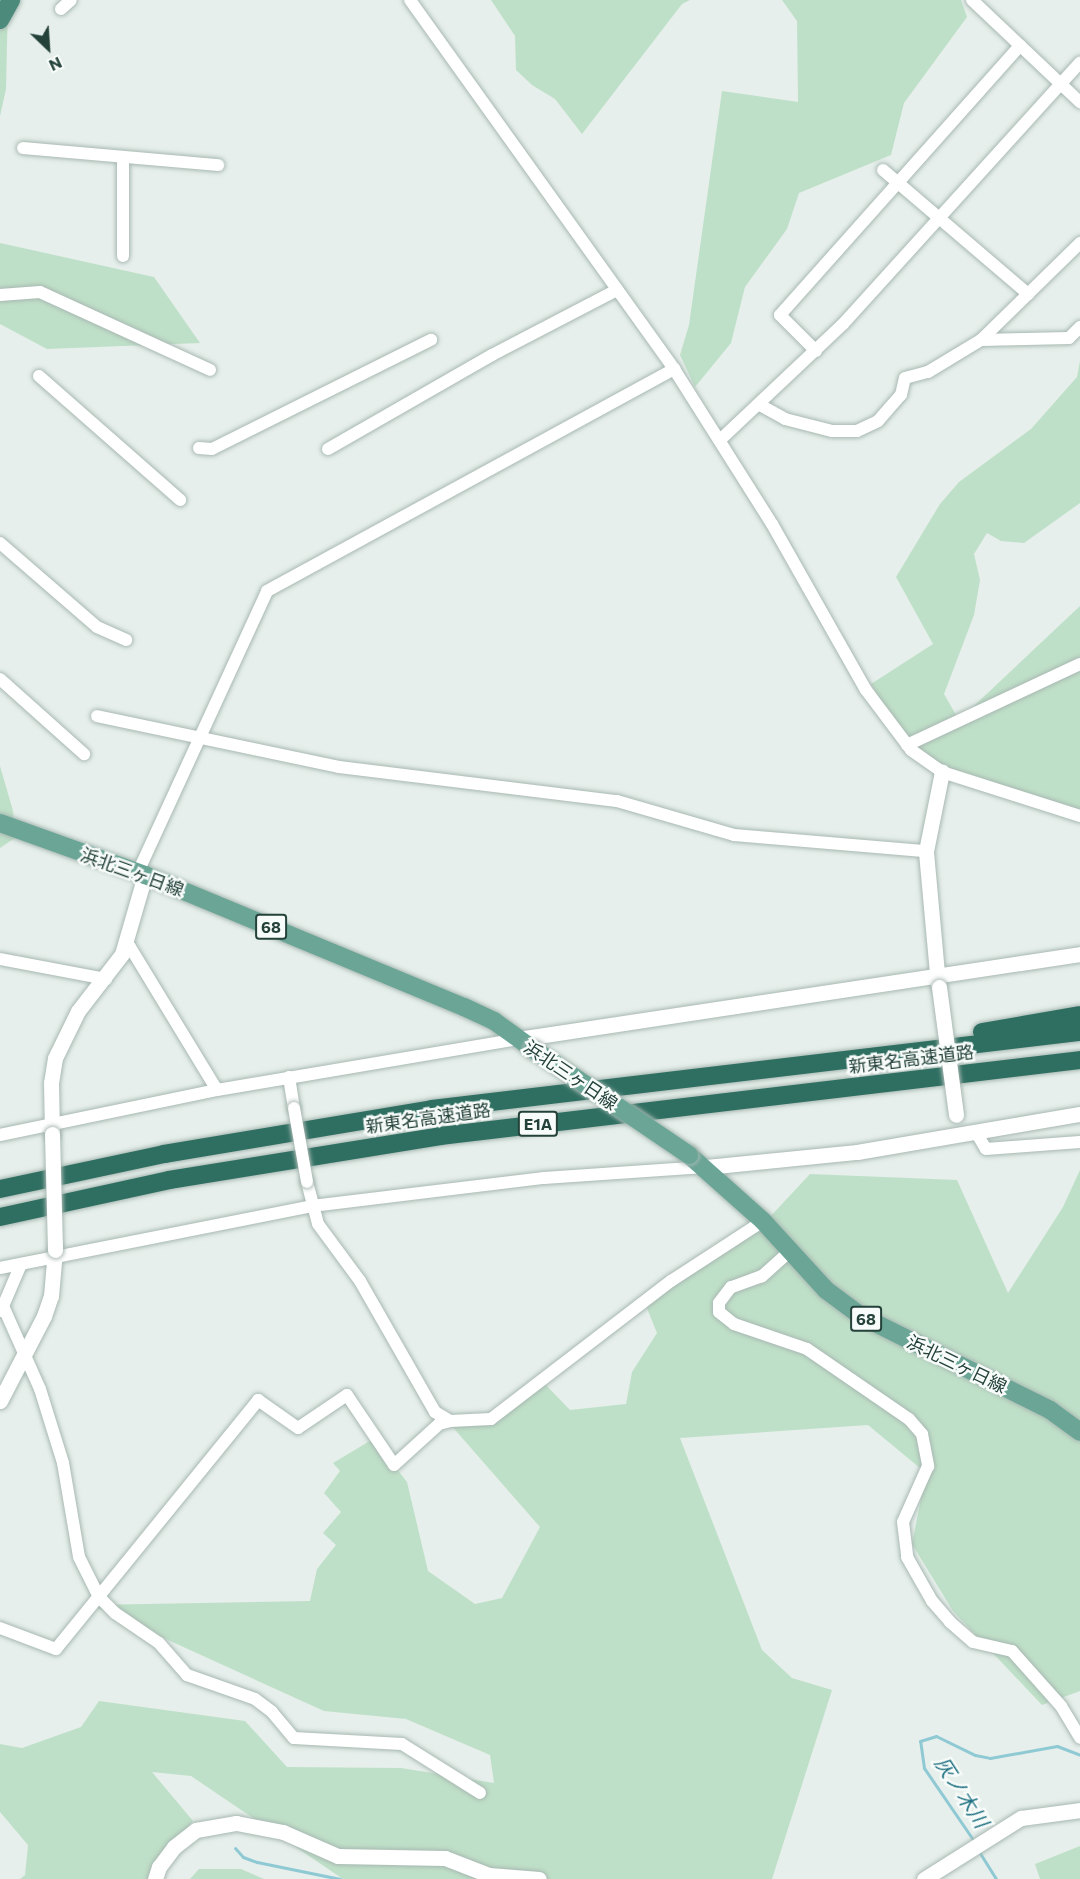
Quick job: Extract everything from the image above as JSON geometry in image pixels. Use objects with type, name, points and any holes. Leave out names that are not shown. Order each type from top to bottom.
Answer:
[{"type":"highway","points":[[0,20],[11,0]]},
{"type":"highway","points":[[660,1081],[1080,1015]]},
{"type":"highway","name":"新東名高速道路","points":[[0,1189],[282,1132],[660,1081],[1080,1032]]},
{"type":"highway","name":"新東名高速道路","points":[[0,1217],[169,1180],[440,1136],[1080,1060]]},
{"type":"main road","name":"浜北三ヶ日線","points":[[0,823],[141,873],[464,1007],[518,1039],[706,1167],[763,1221],[826,1290],[861,1316],[1050,1410],[1080,1432]]},
{"type":"street","points":[[61,9],[70,0]]},
{"type":"street","points":[[410,0],[674,369],[720,440],[866,690],[907,745],[942,772],[1080,816]]},
{"type":"street","points":[[972,0],[1080,102]]},
{"type":"street","points":[[816,351],[780,315],[1020,46]]},
{"type":"street","points":[[720,440],[816,351],[1080,63]]},
{"type":"street","points":[[23,148],[218,165]]},
{"type":"street","points":[[123,158],[123,256]]},
{"type":"street","points":[[883,170],[1028,294]]},
{"type":"street","points":[[760,405],[785,419],[809,426],[857,431],[878,421],[901,395],[904,378],[928,372],[981,340],[1080,243]]},
{"type":"street","points":[[328,449],[492,355],[617,290]]},
{"type":"street","points":[[0,295],[40,292],[210,370]]},
{"type":"street","points":[[981,340],[1070,338],[1080,327]]},
{"type":"street","points":[[199,448],[212,449],[431,340]]},
{"type":"street","points":[[0,1401],[25,1354],[51,1296],[55,1255],[51,1083],[55,1058],[78,1011],[106,979],[125,946],[141,873],[199,735],[267,591],[674,369]]},
{"type":"street","points":[[39,376],[180,501]]},
{"type":"street","points":[[0,543],[97,627],[126,640]]},
{"type":"street","points":[[907,745],[1080,664]]},
{"type":"street","points":[[0,680],[84,754]]},
{"type":"street","points":[[97,716],[199,735],[339,766],[617,801],[734,835],[926,851]]},
{"type":"street","points":[[942,772],[926,851],[938,982],[958,1136]]},
{"type":"street","points":[[125,946],[130,947],[217,1090]]},
{"type":"street","points":[[0,1135],[52,1129],[217,1090],[289,1077],[518,1039],[938,982],[1080,954]]},
{"type":"street","points":[[0,959],[106,979]]},
{"type":"street","points":[[289,1077],[307,1182],[318,1224],[360,1281],[435,1412],[450,1421]]},
{"type":"street","points":[[0,1268],[55,1255],[312,1206],[544,1178],[706,1167],[833,1155],[977,1134],[1080,1114]]},
{"type":"street","points":[[977,1134],[986,1149],[1080,1142]]},
{"type":"street","points":[[0,1628],[56,1649],[258,1400],[297,1428],[347,1395],[394,1465],[439,1424],[450,1421],[491,1419],[671,1281],[763,1221]]},
{"type":"street","points":[[790,1251],[762,1275],[731,1287],[723,1295],[719,1312],[734,1324],[807,1349],[909,1419],[922,1434],[928,1466],[903,1522],[907,1557],[932,1601],[950,1622],[973,1642],[1012,1652],[1061,1706],[1080,1738]]},
{"type":"street","points":[[21,1264],[1,1309],[25,1354],[40,1389],[63,1463],[79,1557],[99,1597],[115,1613],[159,1643],[187,1675],[255,1699],[272,1712],[294,1738],[402,1744],[480,1793]]},
{"type":"street","points":[[924,1879],[986,1839],[1033,1814],[1080,1810]]},
{"type":"street","points":[[155,1879],[159,1866],[174,1846],[196,1830],[236,1823],[283,1832],[338,1856],[445,1858],[489,1875],[539,1879]]},
{"type":"green space","points":[[0,0],[8,0],[6,89],[0,116]]},
{"type":"green space","points":[[491,0],[690,0],[682,4],[582,134],[555,99],[532,85],[516,70],[515,36]]},
{"type":"green space","points":[[782,0],[961,0],[967,17],[904,103],[891,155],[799,193],[787,229],[745,287],[731,343],[695,387],[680,355],[689,325],[722,91],[798,102],[797,21]]},
{"type":"green space","points":[[0,243],[154,277],[200,343],[47,349],[0,324]]},
{"type":"green space","points":[[1080,361],[1080,503],[1024,543],[1001,541],[987,533],[974,554],[980,580],[974,615],[944,694],[959,720],[1080,606],[1080,816],[946,773],[903,739],[871,684],[933,644],[896,577],[940,504],[959,482],[1031,429],[1077,377]]},
{"type":"green space","points":[[0,766],[13,811],[15,838],[0,848]]},
{"type":"green space","points":[[1080,1170],[1080,1691],[1042,1705],[953,1611],[912,1544],[926,1473],[868,1425],[680,1438],[762,1650],[792,1678],[832,1690],[772,1879],[343,1879],[191,1776],[152,1772],[193,1821],[154,1869],[153,1879],[20,1879],[25,1875],[28,1845],[0,1812],[0,1744],[22,1748],[81,1727],[99,1701],[245,1721],[287,1767],[401,1768],[494,1783],[490,1755],[406,1719],[324,1711],[91,1605],[310,1601],[317,1569],[336,1545],[323,1533],[341,1512],[324,1493],[340,1471],[333,1463],[373,1439],[407,1482],[428,1571],[475,1604],[502,1598],[540,1527],[450,1424],[491,1419],[541,1380],[570,1410],[626,1404],[632,1372],[657,1333],[644,1301],[768,1219],[810,1174],[957,1180],[1008,1293],[1063,1207]]},
{"type":"green space","points":[[1080,1846],[1080,1879],[1040,1879],[1035,1864]]},
{"type":"green space","points":[[199,1869],[241,1869],[264,1879],[190,1879]]},
{"type":"waterway","name":"灰ノ木川","points":[[974,1841],[924,1768],[920,1741],[936,1736],[975,1755],[990,1758],[1057,1746],[1080,1755]]},
{"type":"waterway","points":[[235,1848],[243,1857],[257,1862],[340,1879]]},
{"type":"waterway","name":"灰ノ木川","points":[[978,1850],[996,1879]]}]
